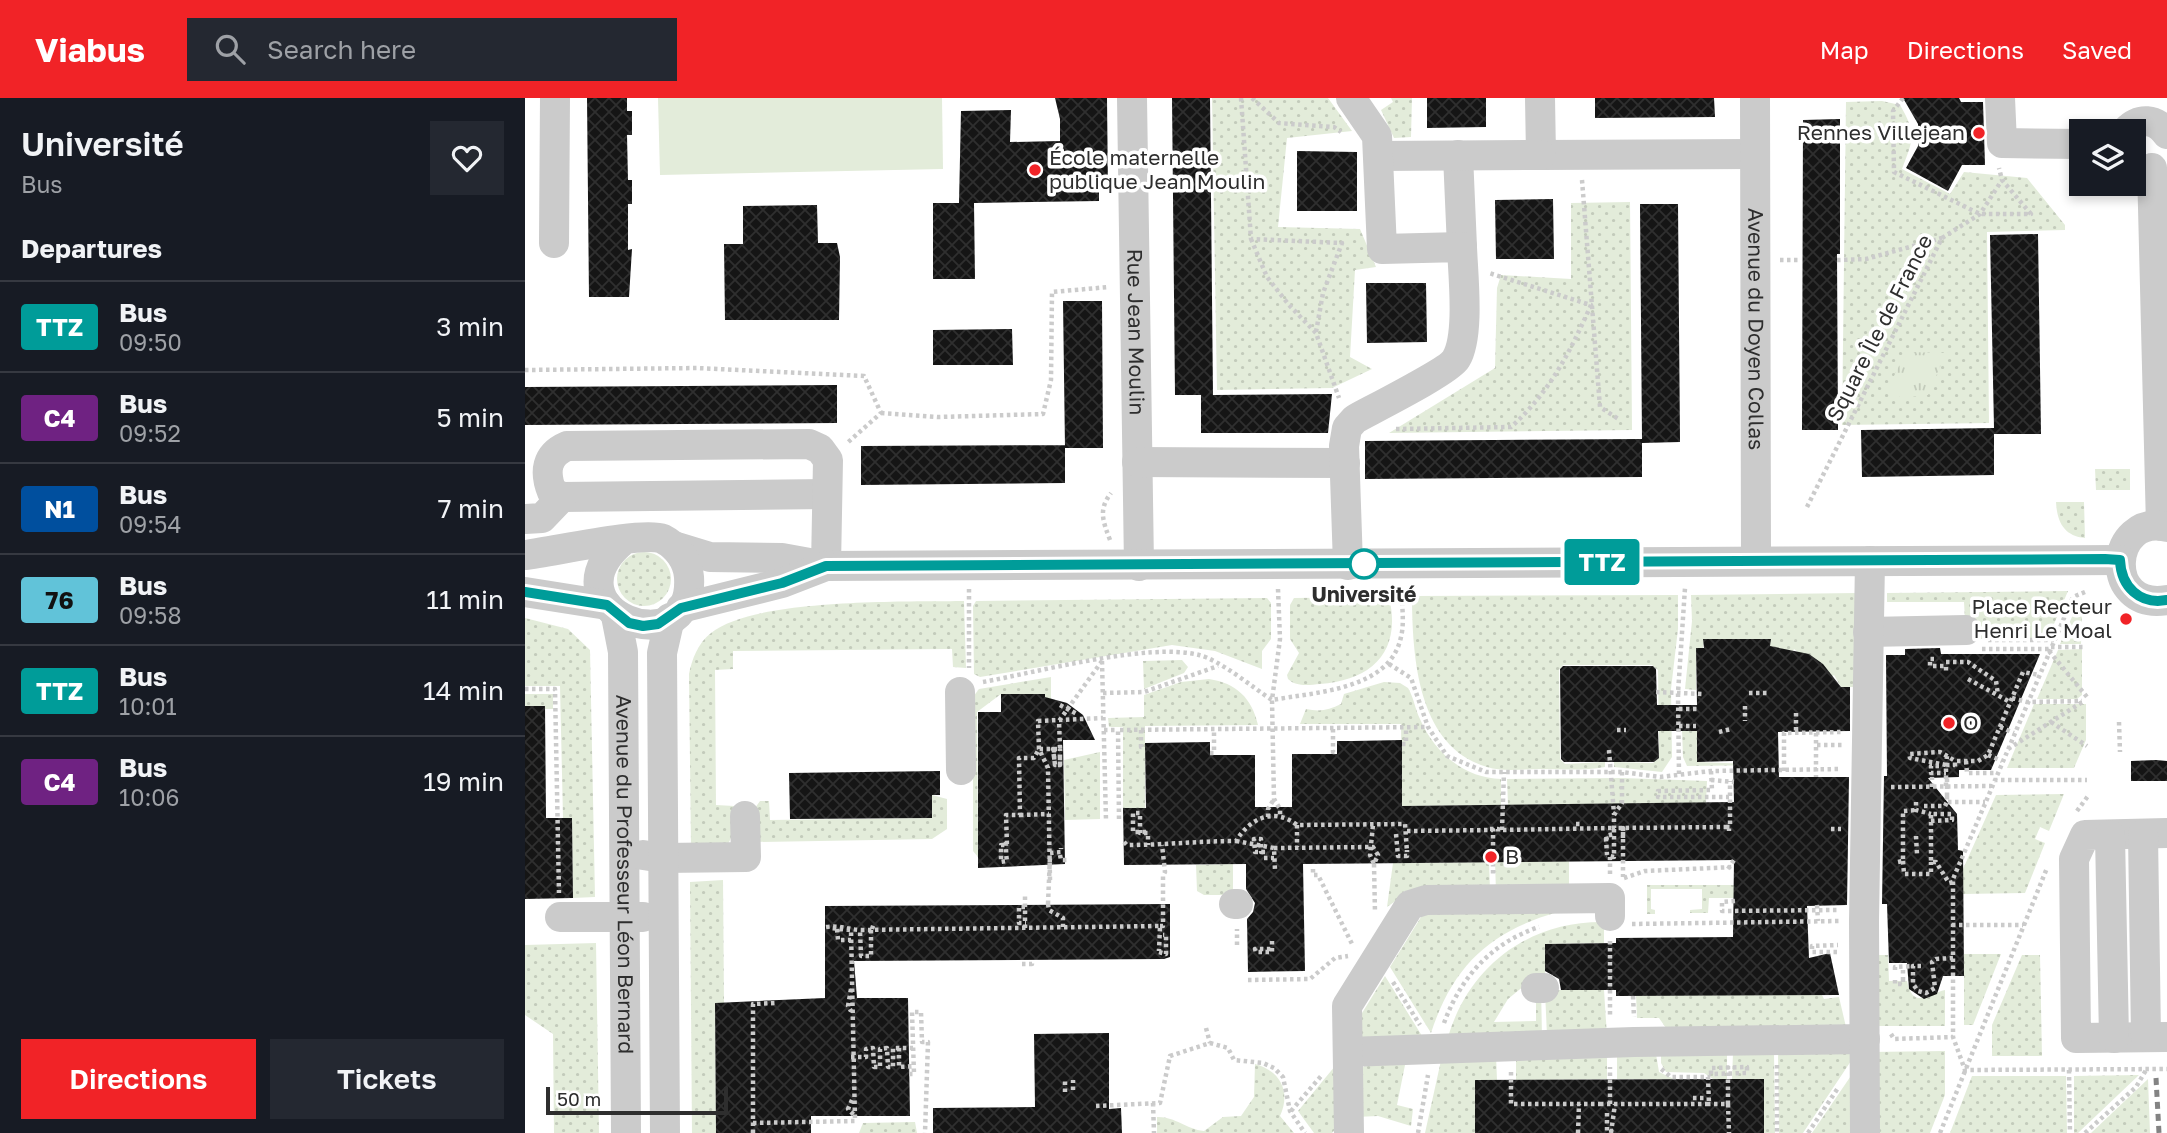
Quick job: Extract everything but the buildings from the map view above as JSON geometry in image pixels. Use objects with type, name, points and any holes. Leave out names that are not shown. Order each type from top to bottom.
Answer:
[{"type":"street","points":[[554,243],[555,98]]},
{"type":"street","name":"Rue Jean Moulin","points":[[1132,98],[1139,566]]},
{"type":"street","points":[[1351,98],[1378,146],[1382,249],[1463,258]]},
{"type":"street","points":[[1541,98],[1541,155]]},
{"type":"street","name":"Avenue du Doyen Collas","points":[[1755,98],[1756,560]]},
{"type":"street","points":[[2000,98],[2002,143],[2069,144]]},
{"type":"street","points":[[1378,146],[1458,155],[1754,154]]},
{"type":"street","points":[[1348,565],[1345,463],[1347,428],[1355,419],[1455,361],[1463,343],[1463,258],[1458,155]]},
{"type":"street","points":[[2151,162],[2164,526],[2149,527],[2129,538],[2120,560],[2123,580],[2130,589],[2147,600],[2164,603]]},
{"type":"street","points":[[826,566],[828,460],[820,449],[809,444],[567,446],[554,452],[548,461],[548,481],[552,492],[562,497],[827,494]]},
{"type":"street","points":[[1136,462],[1345,463]]},
{"type":"street","points":[[525,519],[542,518],[562,497]]},
{"type":"street","points":[[525,555],[650,536],[710,556],[782,558],[826,566],[2120,560]]},
{"type":"street","points":[[611,610],[600,587],[601,569],[610,552],[624,541]]},
{"type":"street","points":[[674,546],[684,559],[689,575],[688,592],[676,613]]},
{"type":"street","points":[[1865,1133],[1870,561]]},
{"type":"street","points":[[525,592],[611,610],[643,626],[676,613],[782,583],[826,566]]},
{"type":"street","name":"Avenue du Professeur Léon Bernard","points":[[611,610],[623,652],[626,1133]]},
{"type":"street","name":"Avenue du Professeur Léon Bernard","points":[[665,1133],[662,653],[676,613]]},
{"type":"street","points":[[1868,632],[1978,642]]},
{"type":"street","points":[[961,771],[969,688]]},
{"type":"street","points":[[624,853],[663,858],[746,857],[745,816]]},
{"type":"street","points":[[2110,835],[2161,837],[2157,1037],[2113,1038],[2110,835]]},
{"type":"street","points":[[1349,1133],[1337,1062],[1347,1006],[1410,905],[1426,900],[1610,898],[1610,916]]},
{"type":"street","points":[[560,917],[664,917]]},
{"type":"street","points":[[1337,1062],[1776,1040],[1865,1039]]},
{"type":"path","points":[[1241,98],[1251,239],[1267,276],[1289,305],[1316,333],[1342,409],[1355,419],[1372,429],[1511,427],[1532,408],[1565,364],[1591,306]]},
{"type":"path","points":[[1252,98],[1279,123],[1334,127],[1352,140],[1378,146]]},
{"type":"path","points":[[1903,98],[1893,111],[1894,172],[1980,214],[2031,214],[2001,180],[1997,156]]},
{"type":"path","points":[[1580,155],[1600,407],[1620,420]]},
{"type":"path","name":"Square Île de France","points":[[1807,507],[1942,238],[1980,214],[2001,180]]},
{"type":"path","points":[[1837,260],[1866,259],[1942,238]]},
{"type":"path","points":[[1251,239],[1342,243],[1321,301],[1316,333]]},
{"type":"path","points":[[1463,258],[1478,269],[1591,306]]},
{"type":"path","points":[[1791,260],[1800,260]]},
{"type":"path","points":[[828,460],[881,413],[938,417],[1043,414],[1051,380],[1052,292],[1112,286]]},
{"type":"path","points":[[525,370],[697,369],[864,376],[881,413]]},
{"type":"path","points":[[1965,1070],[1954,1037],[1950,928],[1952,883],[2073,597],[2085,592]]},
{"type":"path","points":[[969,688],[1102,660],[1178,651],[1203,655],[1272,699],[1363,681],[1389,664],[1401,636],[1401,597]]},
{"type":"path","points":[[1679,775],[1678,693],[1684,598]]},
{"type":"path","points":[[1268,817],[1268,809],[1274,799],[1272,699],[1280,639],[1280,605]]},
{"type":"path","points":[[969,656],[970,611]]},
{"type":"path","points":[[1978,642],[2054,640]]},
{"type":"path","points":[[1978,642],[2050,649],[2087,647]]},
{"type":"path","points":[[1978,642],[2012,651],[2012,654]]},
{"type":"path","points":[[2050,649],[2086,700]]},
{"type":"path","points":[[1102,660],[1105,820]]},
{"type":"path","points":[[1038,749],[1060,749],[1059,720],[1102,660]]},
{"type":"path","points":[[1931,664],[1944,661],[1968,662],[1996,681],[1998,695]]},
{"type":"path","points":[[1944,661],[1946,673]]},
{"type":"path","points":[[1389,664],[1411,678],[1429,727],[1447,756],[1486,772],[1622,772],[1660,777],[1711,772],[1820,770]]},
{"type":"path","points":[[1103,694],[1144,692],[1219,666]]},
{"type":"path","points":[[1935,817],[1931,874],[1903,874],[1903,811],[1945,806],[1947,802],[1946,766],[1940,752],[1909,754],[1910,758],[1946,766],[1955,761],[1973,761],[1988,755],[2023,672],[2039,676]]},
{"type":"path","points":[[1968,679],[2011,700],[2086,700]]},
{"type":"path","points":[[525,689],[555,689],[560,917]]},
{"type":"path","points":[[1656,692],[1703,694]]},
{"type":"path","points":[[1749,693],[1770,693]]},
{"type":"path","points":[[2007,750],[2086,700]]},
{"type":"path","points":[[1060,705],[1077,714]]},
{"type":"path","points":[[1745,706],[1745,721]]},
{"type":"path","points":[[1679,709],[1697,709]]},
{"type":"path","points":[[1796,713],[1796,733]]},
{"type":"path","points":[[1020,815],[1019,758],[1034,758],[1038,749],[1038,721],[1103,718]]},
{"type":"path","points":[[2051,722],[2087,746]]},
{"type":"path","points":[[2119,722],[2120,751]]},
{"type":"path","points":[[1679,726],[1696,726]]},
{"type":"path","points":[[1104,730],[1429,727]]},
{"type":"path","points":[[2000,727],[2014,733]]},
{"type":"path","points":[[1402,744],[1406,744],[1406,728]]},
{"type":"path","points":[[1333,729],[1333,752],[1337,752]]},
{"type":"path","points":[[1719,732],[1731,729]]},
{"type":"path","points":[[1118,730],[1119,819]]},
{"type":"path","points":[[1141,730],[1141,747],[1145,747]]},
{"type":"path","points":[[1617,730],[1626,730]]},
{"type":"path","points":[[1210,753],[1214,753],[1214,731]]},
{"type":"path","points":[[1784,771],[1781,747],[1784,733],[1851,732]]},
{"type":"path","points":[[1816,733],[1820,770],[1817,777]]},
{"type":"path","points":[[1817,745],[1824,745]]},
{"type":"path","points":[[1038,749],[1048,768],[1048,904],[1049,910],[1063,918],[1063,927]]},
{"type":"path","points":[[1053,749],[1055,765],[1060,765],[1060,755]]},
{"type":"path","points":[[1050,880],[1048,750],[1053,749]]},
{"type":"path","points":[[1608,857],[1614,857],[1609,750]]},
{"type":"path","points":[[1988,755],[2002,761]]},
{"type":"path","points":[[1934,766],[1946,766],[1955,765],[1955,768],[1955,761]]},
{"type":"path","points":[[1966,761],[1967,773],[1997,773]]},
{"type":"path","points":[[1973,761],[1973,773]]},
{"type":"path","points":[[1946,766],[1946,786]]},
{"type":"path","points":[[1492,862],[1504,772]]},
{"type":"path","points":[[1614,815],[1622,803],[1622,772]]},
{"type":"path","points":[[1711,772],[1712,790],[1658,791],[1658,797],[1729,797]]},
{"type":"path","points":[[1932,777],[1932,787]]},
{"type":"path","points":[[1608,857],[1607,836],[1623,828],[1729,827],[1729,831],[1732,782],[1711,780]]},
{"type":"path","points":[[1898,787],[2087,780]]},
{"type":"path","points":[[1274,799],[1280,808],[1280,817]]},
{"type":"path","points":[[1916,802],[1916,810]]},
{"type":"path","points":[[1947,802],[1985,802]]},
{"type":"path","points":[[1924,807],[1935,817],[1951,817],[1935,817]]},
{"type":"path","points":[[1140,832],[1133,832],[1133,813],[1140,813],[1140,833],[1148,833],[1148,845]]},
{"type":"path","points":[[1006,846],[1007,861],[1001,862],[1001,845],[1007,845],[1006,815],[1049,814]]},
{"type":"path","points":[[1236,841],[1246,824],[1268,817],[1286,817],[1297,825],[1405,824],[1407,854]]},
{"type":"path","points":[[1832,827],[1839,823]]},
{"type":"path","points":[[1397,824],[1398,856],[1407,854]]},
{"type":"path","points":[[1297,825],[1297,847]]},
{"type":"path","points":[[1373,825],[1373,847],[1378,855],[1374,863],[1374,907]]},
{"type":"path","points":[[1407,830],[1613,833],[1730,827]]},
{"type":"path","points":[[1623,828],[1623,875],[1645,871],[1727,870],[1734,867]]},
{"type":"path","points":[[1407,854],[1407,830],[1498,830]]},
{"type":"path","points":[[1610,870],[1606,836],[1613,833]]},
{"type":"path","points":[[1916,836],[1917,854]]},
{"type":"path","points":[[1397,838],[1407,839]]},
{"type":"path","points":[[1125,845],[1162,845],[1173,841],[1236,841],[1274,848],[1373,847]]},
{"type":"path","points":[[1159,951],[1160,926],[1163,926],[1163,876],[1159,873],[1162,867],[1162,845]]},
{"type":"path","points":[[1274,848],[1275,870]]},
{"type":"path","points":[[1265,854],[1274,858]]},
{"type":"path","points":[[1061,855],[1061,860],[1067,860]]},
{"type":"path","points":[[1727,870],[1734,860]]},
{"type":"path","points":[[1931,862],[1935,862],[1952,883]]},
{"type":"path","points":[[1313,869],[1313,875],[1318,875],[1358,955]]},
{"type":"path","points":[[1940,1133],[2043,877]]},
{"type":"path","points":[[1025,895],[1026,927]]},
{"type":"path","points":[[1735,901],[1722,902],[1722,911],[1817,908],[1830,910]]},
{"type":"path","points":[[1817,908],[1818,921]]},
{"type":"path","points":[[1647,924],[1830,921]]},
{"type":"path","points":[[851,930],[842,925],[826,927],[851,930],[872,927],[1160,926]]},
{"type":"path","points":[[1950,928],[2024,925]]},
{"type":"path","points":[[1450,1006],[1473,968],[1499,947],[1541,926]]},
{"type":"path","points":[[872,927],[871,956],[860,956],[860,930],[872,927],[1163,927],[1163,935],[1166,935],[1166,956],[1159,954],[1159,935],[1163,935]]},
{"type":"path","points":[[837,929],[838,940],[851,940]]},
{"type":"path","points":[[753,1123],[855,1121],[851,1057],[851,1012],[854,1005],[851,989],[851,930]]},
{"type":"path","points":[[1609,946],[1610,987]]},
{"type":"path","points":[[1811,958],[1812,955],[1830,951],[1812,951],[1812,946]]},
{"type":"path","points":[[1250,953],[1272,952],[1272,949]]},
{"type":"path","points":[[1248,980],[1310,979],[1335,958]]},
{"type":"path","points":[[1911,966],[1903,984],[1895,984],[1895,967],[1932,964],[1936,965],[1944,958],[1953,958]]},
{"type":"path","points":[[1023,964],[1032,964],[1032,960]]},
{"type":"path","points":[[1911,966],[1914,986],[1926,993],[1936,984],[1932,964]]},
{"type":"path","points":[[1387,972],[1421,1027]]},
{"type":"path","points":[[1915,975],[1913,986],[1921,993],[1922,989]]},
{"type":"path","points":[[1633,996],[1634,1017]]},
{"type":"path","points":[[753,1133],[753,1004],[776,1003]]},
{"type":"path","points":[[909,1074],[914,1074],[912,1012],[921,1012],[922,1042],[928,1042],[925,1133]]},
{"type":"path","points":[[1206,1028],[1210,1043]]},
{"type":"path","points":[[1899,1039],[1954,1037]]},
{"type":"path","points":[[1776,1040],[1777,1133]]},
{"type":"path","points":[[1096,1106],[1160,1103],[1170,1056],[1210,1043],[1228,1048],[1234,1060],[1263,1063],[1274,1068],[1283,1077],[1290,1111],[1305,1133]]},
{"type":"path","points":[[851,1057],[866,1057],[866,1049],[873,1048],[874,1067],[880,1067],[880,1049],[887,1048],[888,1067],[893,1067],[893,1048],[913,1048]]},
{"type":"path","points":[[899,1048],[899,1067],[913,1066]]},
{"type":"path","points":[[913,1058],[926,1057]]},
{"type":"path","points":[[1290,1111],[1337,1062]]},
{"type":"path","points":[[1711,1068],[1728,1068],[1747,1068],[1747,1073],[1711,1074],[1711,1068]]},
{"type":"path","points":[[1728,1068],[1728,1133]]},
{"type":"path","points":[[2085,1133],[2136,1087],[2147,1069]]},
{"type":"path","points":[[1965,1070],[2167,1069]]},
{"type":"path","points":[[2069,1070],[2070,1133]]},
{"type":"path","points":[[1511,1073],[1511,1104],[1728,1104]]},
{"type":"path","points":[[1665,1074],[1708,1077],[1708,1101]]},
{"type":"path","points":[[1609,1114],[1607,1131],[1613,1131],[1606,1104],[1610,1079]]},
{"type":"path","points":[[1065,1080],[1065,1091]]},
{"type":"path","points":[[1073,1080],[1073,1090]]},
{"type":"path","points":[[1418,1133],[1426,1085]]},
{"type":"path","points":[[1693,1098],[1728,1104],[1728,1120]]},
{"type":"path","points":[[1578,1133],[1578,1104],[1708,1101]]},
{"type":"path","points":[[1808,1133],[1829,1101]]},
{"type":"path","points":[[1153,1103],[1154,1133]]},
{"type":"path","points":[[1606,1104],[1609,1133]]},
{"type":"green space","points":[[658,98],[942,98],[943,169],[660,175]]},
{"type":"green space","points":[[1212,98],[1328,98],[1352,131],[1287,138],[1278,227],[1360,229],[1376,267],[1355,270],[1350,357],[1372,369],[1332,388],[1217,390]]},
{"type":"green space","points":[[1391,98],[1412,98],[1411,137],[1394,138],[1381,110],[1393,102]]},
{"type":"green space","points":[[1882,101],[1900,105],[1909,123],[1911,144],[1902,169],[1950,194],[1964,172],[2027,178],[2065,225],[2065,230],[1987,232],[1989,423],[1842,425],[1846,102]]},
{"type":"green space","points":[[1630,202],[1632,430],[1389,433],[1495,368],[1497,288],[1501,275],[1571,279],[1571,203]]},
{"type":"green space","points":[[1906,352],[1946,353],[1928,395],[1901,398],[1888,388]]},
{"type":"green space","points":[[2095,469],[2130,469],[2130,490],[2096,490]]},
{"type":"green space","points":[[2056,502],[2084,502],[2085,538],[2072,534],[2063,527]]},
{"type":"green space","points":[[649,552],[659,556],[667,564],[671,579],[667,594],[659,602],[639,606],[629,602],[621,594],[617,574],[621,564],[629,556]]},
{"type":"green space","points":[[2068,591],[2048,638],[1971,639],[1965,621],[1964,602],[1887,602],[1887,593]]},
{"type":"green space","points":[[1856,593],[1857,682],[1853,682],[1853,687],[1841,687],[1834,675],[1831,677],[1794,649],[1792,653],[1770,647],[1770,639],[1704,639],[1703,648],[1696,648],[1696,690],[1685,689],[1692,621],[1691,595]]},
{"type":"green space","points":[[1678,595],[1678,629],[1671,689],[1672,757],[1662,772],[1614,767],[1614,762],[1653,763],[1659,757],[1658,670],[1652,665],[1563,665],[1559,670],[1560,759],[1565,764],[1605,762],[1605,767],[1513,770],[1487,767],[1464,757],[1447,741],[1434,722],[1424,700],[1418,676],[1412,603],[1415,596]]},
{"type":"green space","points":[[1389,597],[1392,616],[1387,648],[1379,660],[1368,669],[1355,676],[1320,684],[1299,684],[1288,679],[1287,675],[1299,653],[1290,639],[1290,605],[1294,598]]},
{"type":"green space","points":[[1267,598],[1271,603],[1271,639],[1262,651],[1262,669],[1215,651],[1172,645],[980,677],[974,674],[973,606],[976,601]]},
{"type":"green space","points":[[964,601],[966,668],[953,667],[952,649],[733,651],[733,669],[715,670],[716,805],[734,806],[734,832],[728,844],[691,846],[689,674],[696,652],[706,637],[732,622],[761,613],[795,608],[870,602]]},
{"type":"green space","points":[[2075,610],[2082,610],[2081,644],[2060,644]]},
{"type":"green space","points":[[525,618],[568,629],[590,650],[595,897],[573,898],[572,818],[563,818],[560,686],[525,686]]},
{"type":"green space","points":[[2082,649],[2082,695],[2077,699],[2037,699],[2058,650]]},
{"type":"green space","points":[[1182,660],[1188,667],[1184,673],[1144,689],[1143,661]]},
{"type":"green space","points":[[1051,677],[1051,700],[1001,694],[977,712],[978,857],[973,851],[973,697],[979,689]]},
{"type":"green space","points":[[1209,679],[1227,684],[1241,693],[1252,707],[1258,725],[1145,726],[1145,808],[1123,808],[1123,727],[1109,727],[1108,718],[1144,717],[1144,695],[1181,682]]},
{"type":"green space","points":[[1384,682],[1400,683],[1408,688],[1426,731],[1452,761],[1475,774],[1501,779],[1501,805],[1402,806],[1401,724],[1300,724],[1306,709],[1332,708],[1341,704],[1344,694]]},
{"type":"green space","points":[[525,694],[553,694],[553,709],[545,709],[545,706],[525,706]]},
{"type":"green space","points":[[2034,704],[2086,704],[2086,740],[2074,768],[2007,768]]},
{"type":"green space","points":[[1682,729],[1697,731],[1697,762],[1778,765],[1687,766],[1683,757]]},
{"type":"green space","points":[[1100,752],[1100,819],[1065,820],[1064,760]]},
{"type":"green space","points":[[1622,778],[1707,781],[1706,803],[1508,805],[1507,779]]},
{"type":"green space","points":[[2064,794],[2049,831],[2040,827],[2035,839],[2045,843],[2025,893],[1963,894],[1963,869],[1996,795]]},
{"type":"green space","points":[[932,795],[947,799],[947,829],[932,839],[755,842],[755,808],[760,801],[769,801],[770,820],[932,818]]},
{"type":"green space","points":[[1569,861],[1569,890],[1496,891],[1495,862]]},
{"type":"green space","points":[[1489,862],[1490,890],[1404,891],[1400,898],[1387,907],[1393,863]]},
{"type":"green space","points":[[1233,864],[1233,895],[1204,895],[1197,891],[1196,865]]},
{"type":"green space","points":[[723,880],[724,1003],[715,1003],[716,1133],[692,1133],[690,882]]},
{"type":"green space","points":[[1647,885],[1735,885],[1735,898],[1709,898],[1708,913],[1690,913],[1690,910],[1702,909],[1702,889],[1651,889],[1651,909],[1655,910],[1655,914],[1647,914]]},
{"type":"green space","points":[[1426,909],[1558,912],[1513,929],[1478,954],[1451,988],[1431,1033],[1390,967]]},
{"type":"green space","points":[[1604,922],[1604,943],[1545,944],[1545,986],[1541,986],[1542,1037],[1448,1037],[1471,989],[1487,969],[1506,952],[1527,939],[1577,924]],"holes":[[[1536,976],[1536,1021],[1494,1022],[1508,999]]]},
{"type":"green space","points":[[596,943],[599,1133],[554,1133],[553,1034],[525,1015],[525,945]]},
{"type":"green space","points":[[1964,954],[2001,954],[1973,1025],[1964,1025]]},
{"type":"green space","points":[[1879,955],[1888,955],[1889,981],[1907,981],[1913,995],[1918,998],[1945,990],[1945,1026],[1871,1026],[1870,1018],[1879,1010]]},
{"type":"green space","points":[[2022,955],[2040,955],[2042,1056],[1992,1056],[1992,1025]]},
{"type":"green space","points":[[1385,976],[1427,1044],[1354,1046],[1354,1026]]},
{"type":"green space","points":[[1545,990],[1604,990],[1607,1036],[1547,1036]]},
{"type":"green space","points":[[1636,995],[1822,995],[1824,999],[1839,997],[1846,1027],[1666,1028],[1659,1018],[1637,1018]]},
{"type":"green space","points":[[1945,1051],[1945,1095],[1930,1133],[1870,1133],[1870,1052]]},
{"type":"green space","points":[[1857,1052],[1803,1133],[1779,1133],[1778,1053]]},
{"type":"green space","points":[[1661,1053],[1727,1053],[1727,1079],[1713,1079],[1704,1073],[1666,1072],[1661,1063]]},
{"type":"green space","points":[[1733,1053],[1774,1053],[1775,1133],[1764,1133],[1764,1079],[1732,1079]]},
{"type":"green space","points":[[1607,1054],[1607,1079],[1516,1080],[1516,1055]]},
{"type":"green space","points":[[1617,1054],[1656,1054],[1659,1072],[1674,1079],[1617,1079]]},
{"type":"green space","points":[[1407,1055],[1397,1105],[1413,1109],[1411,1126],[1378,1116],[1355,1117],[1355,1075],[1375,1056]]},
{"type":"green space","points":[[1496,1055],[1497,1080],[1475,1080],[1475,1133],[1425,1133],[1442,1056]]},
{"type":"green space","points":[[1340,1060],[1341,1123],[1332,1133],[1314,1133],[1298,1111]]},
{"type":"green space","points":[[1255,1064],[1271,1072],[1281,1084],[1284,1099],[1280,1116],[1294,1133],[1157,1133],[1157,1117],[1169,1118],[1204,1131],[1223,1117],[1241,1116],[1254,1097]]},
{"type":"green space","points":[[1859,1064],[1859,1133],[1812,1133]]},
{"type":"green space","points":[[2139,1075],[2078,1133],[2074,1133],[2074,1076]]},
{"type":"green space","points":[[1972,1076],[2066,1076],[2067,1133],[1950,1133]]},
{"type":"green space","points":[[2148,1079],[2150,1133],[2091,1133]]},
{"type":"green space","points":[[915,1122],[917,1133],[859,1133],[863,1123]]},
{"type":"railway","points":[[2156,1078],[2159,1133]]},
{"type":"bus line","name":"TTZ","points":[[525,592],[607,605],[616,616],[643,626],[658,624],[681,608],[782,583],[826,566],[1434,565],[1791,559],[2105,559],[2120,560],[2123,580],[2137,596],[2147,600],[2167,600]]},
{"type":"place","name":"Rennes Villejean","points":[[1979,133]]},
{"type":"place","name":"École maternelle publique Jean Moulin","points":[[1035,170]]},
{"type":"place","name":"Université","points":[[1364,564]]},
{"type":"place","name":"Place Recteur Henri Le Moal","points":[[2126,619]]},
{"type":"place","name":"O","points":[[1949,723]]},
{"type":"place","name":"B","points":[[1491,857]]}]
